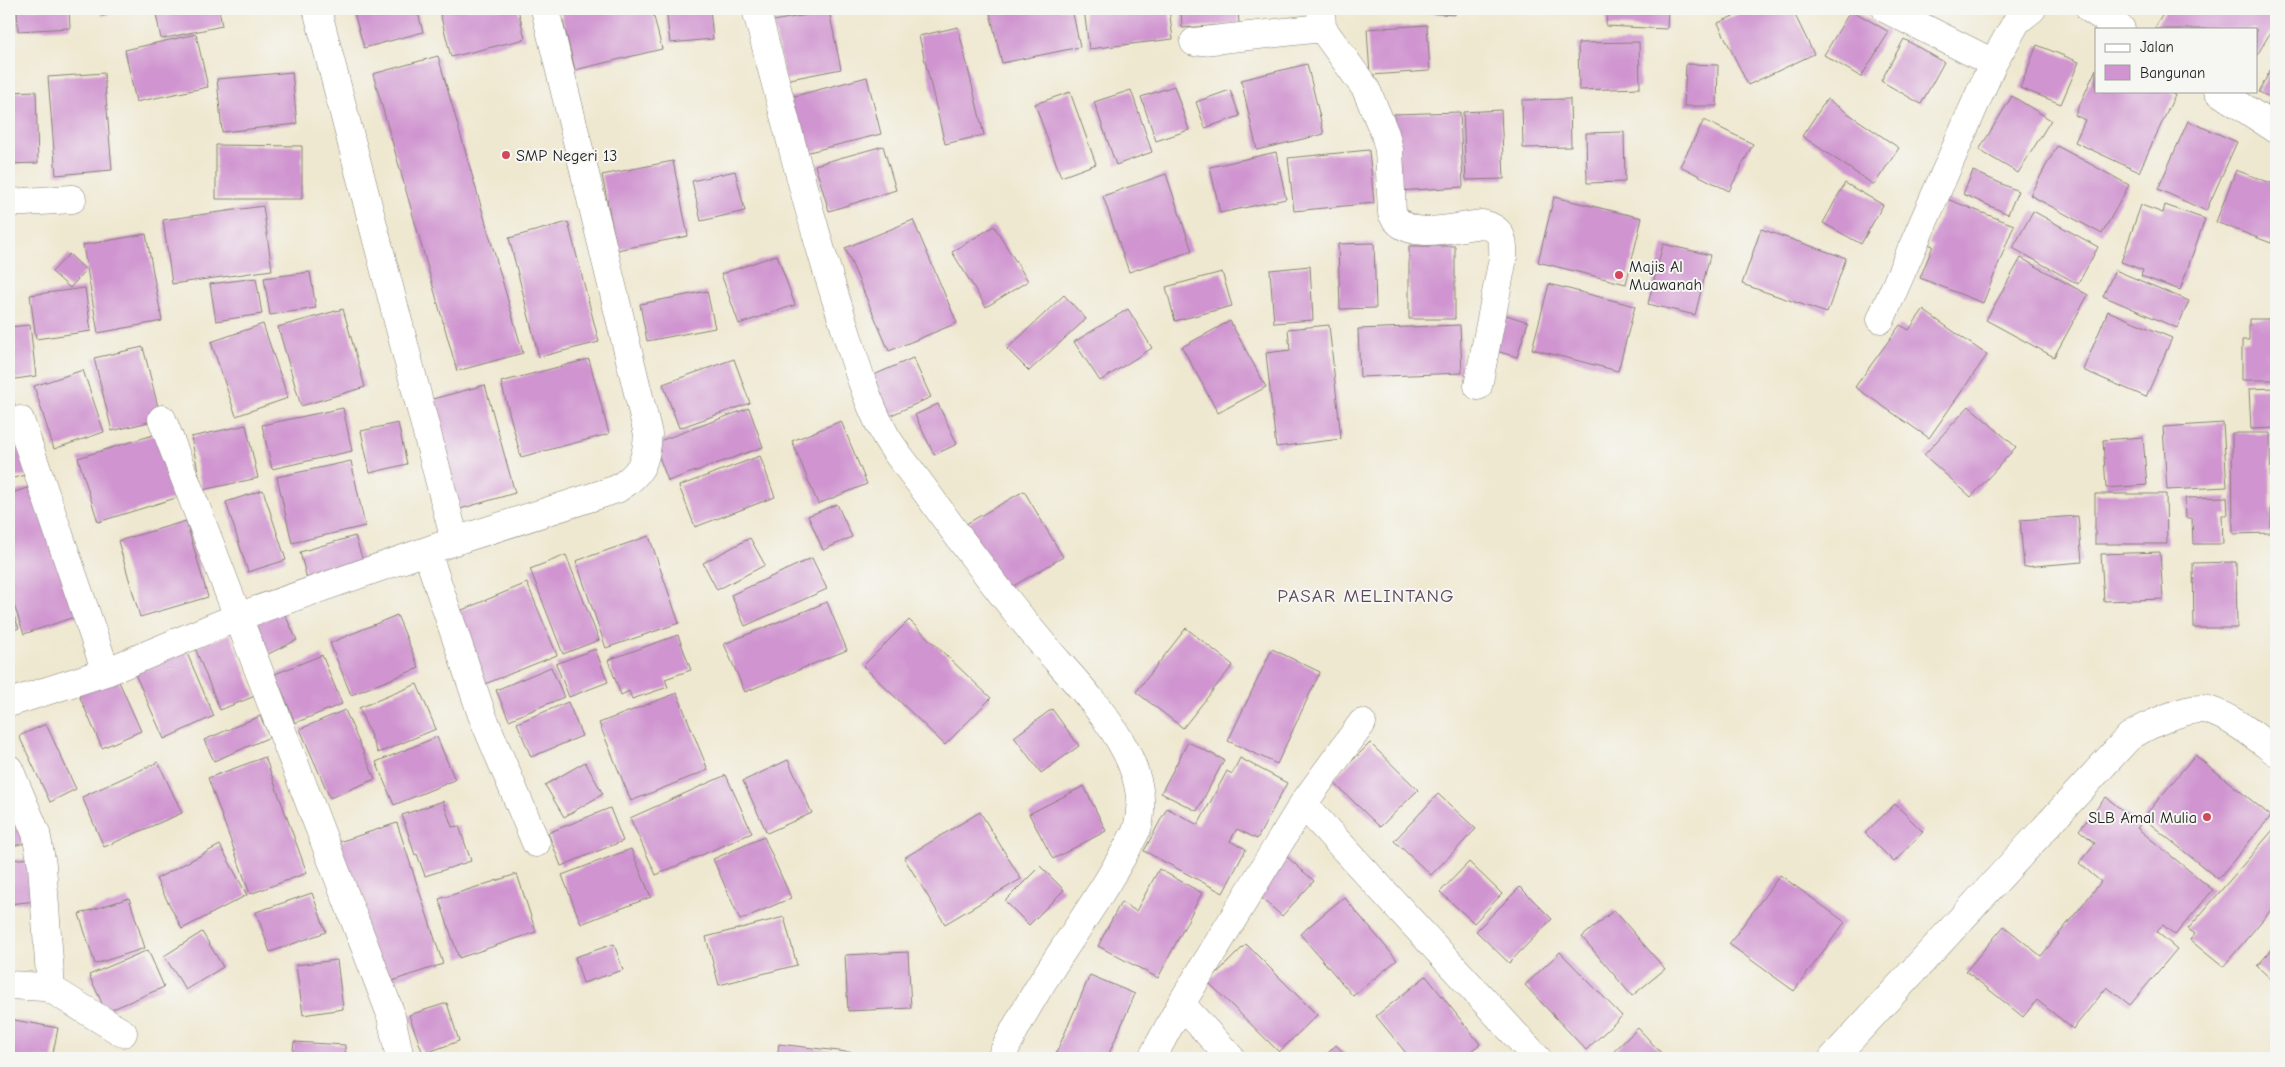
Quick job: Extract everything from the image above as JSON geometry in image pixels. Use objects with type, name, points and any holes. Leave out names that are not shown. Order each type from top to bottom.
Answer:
[{"type":"street","points":[[317,9],[455,541]]},
{"type":"street","points":[[14,694],[106,672],[240,616],[455,541],[617,489],[631,480],[640,469],[647,455],[648,434],[545,9]]},
{"type":"street","points":[[756,9],[827,271],[861,378],[884,434],[970,553],[1044,646],[1078,684],[1113,731],[1129,758],[1142,799],[1141,816],[1128,848],[1079,928],[1030,1001],[1001,1058]]},
{"type":"street","points":[[1886,9],[1993,63]]},
{"type":"street","points":[[1881,319],[1993,63],[2017,21],[2032,9]]},
{"type":"street","points":[[2090,9],[2119,28]]},
{"type":"street","points":[[1194,42],[1322,18],[1378,113],[1389,150],[1392,212],[1396,220],[1414,231],[1482,224],[1492,226],[1499,231],[1502,238],[1503,258],[1478,386]]},
{"type":"street","points":[[2220,92],[2276,129]]},
{"type":"street","points":[[9,203],[72,199]]},
{"type":"street","points":[[162,419],[240,616],[390,1012],[400,1058]]},
{"type":"street","points":[[20,420],[106,672]]},
{"type":"street","points":[[427,552],[482,715],[536,843]]},
{"type":"street","points":[[1833,1058],[2129,737],[2141,729],[2179,713],[2206,709],[2242,727],[2276,752]]},
{"type":"street","points":[[1152,1058],[1181,1004],[1303,804],[1362,723]]},
{"type":"street","points":[[9,769],[36,833],[42,865],[51,989]]},
{"type":"street","points":[[1303,804],[1537,1058]]},
{"type":"street","points":[[9,985],[51,989],[123,1033]]},
{"type":"street","points":[[1181,1004],[1231,1058]]},
{"type":"building","points":[[17,9],[69,9],[70,28],[18,31]]},
{"type":"building","points":[[100,9],[127,9],[102,16]]},
{"type":"building","points":[[155,9],[219,9],[222,26],[161,39]]},
{"type":"building","points":[[353,9],[417,9],[423,32],[364,48]]},
{"type":"building","points":[[439,9],[518,9],[525,39],[451,57]]},
{"type":"building","points":[[560,9],[652,9],[662,49],[575,70]]},
{"type":"building","points":[[666,9],[710,9],[713,39],[670,43]]},
{"type":"building","points":[[989,9],[1072,9],[1080,47],[1002,63]]},
{"type":"building","points":[[1084,9],[1169,9],[1173,39],[1089,49]]},
{"type":"building","points":[[1181,9],[1238,9],[1239,24],[1182,28]]},
{"type":"building","points":[[1382,9],[1455,9],[1455,15]]},
{"type":"building","points":[[1607,9],[1668,9],[1667,29],[1606,26]]},
{"type":"building","points":[[1697,9],[1718,9],[1718,10],[1698,13]]},
{"type":"building","points":[[1749,9],[1792,9],[1814,54],[1748,85],[1718,23]]},
{"type":"building","points":[[1975,9],[1993,9],[1991,15]]},
{"type":"building","points":[[2166,9],[2276,9],[2276,23],[2258,54],[2258,28],[2155,28]]},
{"type":"building","points":[[1851,10],[1889,32],[1861,77],[1824,55]]},
{"type":"building","points":[[829,11],[841,69],[785,80],[773,21]]},
{"type":"building","points":[[1427,25],[1430,71],[1370,75],[1367,29]]},
{"type":"building","points":[[958,27],[984,135],[945,144],[919,36]]},
{"type":"building","points":[[196,34],[208,87],[136,102],[125,50]]},
{"type":"building","points":[[1904,39],[1944,62],[1921,104],[1881,81]]},
{"type":"building","points":[[1639,42],[1640,88],[1579,90],[1578,43]]},
{"type":"building","points":[[2037,45],[2079,62],[2061,104],[2020,88]]},
{"type":"building","points":[[9,46],[12,75],[9,75]]},
{"type":"building","points":[[438,56],[523,353],[457,371],[373,74]]},
{"type":"building","points":[[2276,59],[2276,122],[2262,115],[2271,98],[2259,92]]},
{"type":"building","points":[[1307,64],[1324,134],[1257,150],[1241,80]]},
{"type":"building","points":[[1686,64],[1718,65],[1717,106],[1684,106]]},
{"type":"building","points":[[2095,71],[2095,92],[2168,92],[2175,95],[2139,172],[2075,142],[2085,120],[2075,115]]},
{"type":"building","points":[[292,72],[297,124],[222,132],[217,79]]},
{"type":"building","points":[[104,73],[112,170],[56,175],[48,77]]},
{"type":"building","points":[[867,77],[881,134],[801,154],[787,98]]},
{"type":"building","points":[[1174,86],[1189,130],[1156,141],[1141,97]]},
{"type":"building","points":[[1131,90],[1152,152],[1116,165],[1094,102]]},
{"type":"building","points":[[1230,90],[1240,116],[1205,128],[1196,102]]},
{"type":"building","points":[[36,91],[38,163],[9,164],[9,92]]},
{"type":"building","points":[[1070,92],[1096,164],[1061,177],[1035,104]]},
{"type":"building","points":[[2012,96],[2051,120],[2018,173],[1979,150]]},
{"type":"building","points":[[1570,99],[1571,147],[1523,148],[1522,100]]},
{"type":"building","points":[[1827,99],[1899,148],[1874,185],[1802,136]]},
{"type":"building","points":[[1501,110],[1504,179],[1466,180],[1463,112]]},
{"type":"building","points":[[1460,112],[1463,187],[1397,191],[1394,114]]},
{"type":"building","points":[[1704,120],[1753,144],[1729,191],[1680,166]]},
{"type":"building","points":[[2188,121],[2237,142],[2206,211],[2158,189]]},
{"type":"building","points":[[1624,132],[1625,182],[1587,183],[1586,133]]},
{"type":"building","points":[[216,145],[302,146],[302,199],[216,199]]},
{"type":"building","points":[[883,146],[896,190],[829,211],[815,165]]},
{"type":"building","points":[[2057,146],[2129,185],[2102,234],[2030,195]]},
{"type":"building","points":[[1369,150],[1374,203],[1294,211],[1288,158]]},
{"type":"building","points":[[1276,152],[1286,199],[1220,213],[1210,167]]},
{"type":"building","points":[[673,161],[688,236],[617,250],[602,175]]},
{"type":"building","points":[[2236,170],[2276,185],[2276,228],[2271,243],[2216,222]]},
{"type":"building","points":[[735,171],[745,211],[701,221],[692,181]]},
{"type":"building","points":[[1973,171],[2018,191],[2008,214],[1963,194]]},
{"type":"building","points":[[1166,174],[1192,251],[1129,272],[1103,196]]},
{"type":"building","points":[[1845,183],[1883,205],[1861,244],[1823,223]]},
{"type":"building","points":[[1554,197],[1642,218],[1626,284],[1538,262]]},
{"type":"building","points":[[1947,199],[2014,225],[1983,303],[1920,278],[1933,246],[1929,244]]},
{"type":"building","points":[[2141,205],[2163,213],[2165,205],[2205,219],[2180,290],[2141,276],[2143,270],[2121,262]]},
{"type":"building","points":[[263,206],[272,270],[172,284],[163,220]]},
{"type":"building","points":[[2033,211],[2098,247],[2078,284],[2013,248]]},
{"type":"building","points":[[913,220],[957,323],[889,351],[845,248]]},
{"type":"building","points":[[568,222],[599,342],[539,357],[509,238]]},
{"type":"building","points":[[994,226],[1028,281],[986,307],[952,252]]},
{"type":"building","points":[[1761,229],[1846,258],[1827,313],[1742,284]]},
{"type":"building","points":[[146,234],[162,321],[98,333],[83,245]]},
{"type":"building","points":[[1374,243],[1376,308],[1340,309],[1338,244]]},
{"type":"building","points":[[1663,244],[1710,255],[1695,315],[1648,304]]},
{"type":"building","points":[[1409,246],[1455,246],[1455,319],[1409,319]]},
{"type":"building","points":[[69,254],[86,270],[70,288],[52,272]]},
{"type":"building","points":[[777,255],[795,305],[739,324],[721,274]]},
{"type":"building","points":[[2021,258],[2088,295],[2054,357],[1986,320]]},
{"type":"building","points":[[1310,266],[1313,320],[1274,323],[1270,270]]},
{"type":"building","points":[[2115,270],[2189,301],[2177,328],[2103,296]]},
{"type":"building","points":[[310,272],[316,308],[270,315],[264,278]]},
{"type":"building","points":[[1222,272],[1232,306],[1175,321],[1166,287]]},
{"type":"building","points":[[256,278],[262,314],[216,321],[210,284]]},
{"type":"building","points":[[1549,284],[1635,306],[1618,371],[1532,349]]},
{"type":"building","points":[[85,288],[91,331],[36,339],[30,295]]},
{"type":"building","points":[[707,291],[715,328],[647,341],[640,304]]},
{"type":"building","points":[[1064,295],[1086,319],[1029,371],[1007,349]]},
{"type":"building","points":[[9,306],[12,325],[9,325]]},
{"type":"building","points":[[343,309],[365,387],[301,406],[278,327]]},
{"type":"building","points":[[1128,309],[1152,348],[1100,381],[1074,342]]},
{"type":"building","points":[[1923,310],[1987,355],[1929,438],[1855,387],[1900,325],[1909,330]]},
{"type":"building","points":[[2108,311],[2172,338],[2146,397],[2083,370]]},
{"type":"building","points":[[1500,313],[1528,322],[1517,357],[1489,349]]},
{"type":"building","points":[[2249,319],[2276,319],[2276,380],[2242,380],[2242,340],[2249,340]]},
{"type":"building","points":[[1230,321],[1266,387],[1218,413],[1182,347]]},
{"type":"building","points":[[263,324],[288,398],[236,416],[211,342]]},
{"type":"building","points":[[30,325],[36,376],[9,380],[9,327]]},
{"type":"building","points":[[1329,325],[1341,439],[1276,447],[1266,353],[1290,350],[1288,329]]},
{"type":"building","points":[[1460,325],[1462,373],[1360,377],[1358,329]]},
{"type":"building","points":[[143,347],[161,419],[112,431],[94,358]]},
{"type":"building","points":[[913,358],[931,397],[885,418],[867,378]]},
{"type":"building","points":[[589,359],[609,434],[521,457],[501,382]]},
{"type":"building","points":[[734,359],[750,403],[679,428],[663,384]]},
{"type":"building","points":[[83,370],[104,432],[54,449],[34,386]]},
{"type":"building","points":[[9,385],[18,416],[9,419]]},
{"type":"building","points":[[485,385],[515,493],[460,509],[429,400]]},
{"type":"building","points":[[2276,388],[2276,428],[2251,429],[2249,389]]},
{"type":"building","points":[[938,404],[957,444],[934,455],[915,415]]},
{"type":"building","points":[[1969,406],[2016,447],[1971,497],[1924,455]]},
{"type":"building","points":[[343,408],[352,451],[272,469],[262,425]]},
{"type":"building","points":[[749,408],[763,447],[668,481],[654,443]]},
{"type":"building","points":[[841,421],[867,484],[818,504],[792,441]]},
{"type":"building","points":[[398,423],[407,464],[370,473],[361,431]]},
{"type":"building","points":[[2223,423],[2227,487],[2167,490],[2163,427]]},
{"type":"building","points":[[246,425],[258,478],[202,490],[191,437]]},
{"type":"building","points":[[163,432],[182,496],[98,522],[78,458]]},
{"type":"building","points":[[2232,433],[2270,433],[2271,533],[2233,534]]},
{"type":"building","points":[[16,435],[26,475],[9,479],[9,437]]},
{"type":"building","points":[[2143,437],[2147,485],[2106,488],[2103,440]]},
{"type":"building","points":[[760,456],[775,497],[695,527],[679,486]]},
{"type":"building","points":[[351,461],[365,526],[292,543],[277,477]]},
{"type":"building","points":[[36,485],[83,614],[24,634],[9,591],[9,494]]},
{"type":"building","points":[[263,490],[286,560],[248,572],[226,502]]},
{"type":"building","points":[[1024,491],[1063,557],[1005,591],[966,524]]},
{"type":"building","points":[[2095,494],[2166,494],[2167,544],[2095,544]]},
{"type":"building","points":[[2227,497],[2228,515],[2222,515],[2223,544],[2193,544],[2192,518],[2186,518],[2185,498]]},
{"type":"building","points":[[837,504],[852,537],[823,550],[808,516]]},
{"type":"building","points":[[2078,516],[2082,562],[2024,567],[2020,520]]},
{"type":"building","points":[[186,521],[208,597],[140,617],[118,541]]},
{"type":"building","points":[[355,536],[365,567],[308,583],[300,552]]},
{"type":"building","points":[[649,536],[679,623],[606,648],[576,561]]},
{"type":"building","points":[[750,538],[765,565],[717,590],[703,563]]},
{"type":"building","points":[[2160,552],[2163,599],[2104,601],[2101,554]]},
{"type":"building","points":[[566,555],[599,640],[563,654],[530,569]]},
{"type":"building","points":[[812,558],[827,589],[745,626],[731,595]]},
{"type":"building","points":[[2236,562],[2237,628],[2194,628],[2193,563]]},
{"type":"building","points":[[527,583],[557,655],[485,684],[455,613]]},
{"type":"building","points":[[827,602],[847,650],[745,692],[724,644]]},
{"type":"building","points":[[9,604],[19,628],[9,632]]},
{"type":"building","points":[[282,609],[297,640],[266,655],[251,623]]},
{"type":"building","points":[[397,615],[419,668],[351,695],[330,643]]},
{"type":"building","points":[[909,620],[991,698],[945,745],[863,666]]},
{"type":"building","points":[[1186,628],[1233,665],[1183,728],[1136,692]]},
{"type":"building","points":[[230,634],[255,696],[220,710],[195,648]]},
{"type":"building","points":[[678,635],[691,670],[665,679],[668,687],[632,699],[629,691],[621,695],[608,660]]},
{"type":"building","points":[[595,649],[608,682],[569,697],[556,664]]},
{"type":"building","points":[[1272,649],[1320,672],[1277,764],[1228,741]]},
{"type":"building","points":[[186,651],[214,716],[164,739],[135,674]]},
{"type":"building","points":[[322,655],[342,704],[295,723],[275,674]]},
{"type":"building","points":[[551,667],[564,697],[509,720],[496,690]]},
{"type":"building","points":[[117,677],[141,731],[102,748],[78,693]]},
{"type":"building","points":[[417,684],[436,729],[378,753],[359,708]]},
{"type":"building","points":[[677,693],[708,770],[631,801],[599,723]]},
{"type":"building","points":[[568,702],[582,736],[531,757],[517,723]]},
{"type":"building","points":[[1052,709],[1079,746],[1041,773],[1014,737]]},
{"type":"building","points":[[345,710],[375,779],[330,798],[300,729]]},
{"type":"building","points":[[260,716],[270,737],[214,761],[204,740]]},
{"type":"building","points":[[46,724],[76,789],[50,802],[19,736]]},
{"type":"building","points":[[437,737],[455,780],[394,805],[376,762]]},
{"type":"building","points":[[1188,742],[1224,760],[1197,811],[1161,793]]},
{"type":"building","points":[[1370,743],[1418,790],[1380,827],[1332,781]]},
{"type":"building","name":"SLB Amal Mulia","points":[[2195,755],[2271,816],[2218,879],[2143,818]]},
{"type":"building","points":[[265,757],[307,873],[250,894],[208,778]]},
{"type":"building","points":[[1240,758],[1287,783],[1257,839],[1237,829],[1230,841],[1246,849],[1223,893],[1144,851],[1167,808],[1198,825],[1227,771],[1232,774]]},
{"type":"building","points":[[788,760],[812,813],[767,833],[743,781]]},
{"type":"building","points":[[158,762],[182,813],[104,847],[82,797]]},
{"type":"building","points":[[585,762],[603,794],[564,817],[545,785]]},
{"type":"building","points":[[726,775],[752,833],[656,875],[630,818]]},
{"type":"building","points":[[1084,786],[1106,831],[1053,859],[1029,814]]},
{"type":"building","points":[[1438,794],[1476,829],[1431,875],[1394,841]]},
{"type":"building","points":[[2106,797],[2140,825],[2137,828],[2213,890],[2175,935],[2163,925],[2157,932],[2177,949],[2130,1005],[2107,987],[2073,1029],[2037,1000],[2023,1017],[1966,971],[2004,926],[2041,956],[2101,882],[2079,863],[2095,843],[2079,830]]},
{"type":"building","points":[[443,801],[452,827],[459,826],[471,861],[425,876],[417,854],[415,855],[402,815]]},
{"type":"building","points":[[1895,804],[1923,832],[1894,862],[1865,833]]},
{"type":"building","points":[[610,808],[623,841],[561,866],[548,833]]},
{"type":"building","points":[[15,809],[25,843],[9,847],[9,811]]},
{"type":"building","points":[[980,812],[1021,879],[945,924],[904,858]]},
{"type":"building","points":[[397,823],[443,964],[383,984],[336,843]]},
{"type":"building","points":[[2273,830],[2276,833],[2276,904],[2223,967],[2190,940],[2195,934],[2188,929]]},
{"type":"building","points":[[764,837],[791,898],[740,920],[713,859]]},
{"type":"building","points":[[220,845],[247,895],[182,929],[156,879]]},
{"type":"building","points":[[631,849],[651,897],[581,924],[562,875]]},
{"type":"building","points":[[1286,856],[1314,881],[1282,916],[1254,891]]},
{"type":"building","points":[[32,858],[36,901],[9,904],[9,860]]},
{"type":"building","points":[[1469,862],[1502,894],[1474,923],[1440,892]]},
{"type":"building","points":[[1040,866],[1064,890],[1029,925],[1005,901]]},
{"type":"building","points":[[1159,869],[1202,893],[1158,978],[1098,946],[1121,902],[1136,911]]},
{"type":"building","points":[[517,874],[536,932],[459,958],[439,899]]},
{"type":"building","points":[[1780,875],[1845,922],[1794,991],[1729,944]]},
{"type":"building","points":[[1520,887],[1552,919],[1509,963],[1476,931]]},
{"type":"building","points":[[312,893],[326,932],[270,952],[256,912]]},
{"type":"building","points":[[1344,897],[1397,960],[1353,996],[1300,934]]},
{"type":"building","points":[[129,898],[145,948],[95,964],[79,914]]},
{"type":"building","points":[[1614,910],[1665,969],[1632,996],[1582,937]]},
{"type":"building","points":[[784,917],[797,965],[719,985],[706,937]]},
{"type":"building","points":[[202,932],[223,967],[186,990],[164,956]]},
{"type":"building","points":[[614,944],[623,970],[583,983],[575,957]]},
{"type":"building","points":[[1246,944],[1317,1015],[1279,1052],[1208,982]]},
{"type":"building","points":[[2276,945],[2276,984],[2257,966]]},
{"type":"building","points":[[148,950],[164,987],[106,1012],[89,975]]},
{"type":"building","points":[[908,952],[911,1008],[848,1011],[845,955]]},
{"type":"building","points":[[1560,952],[1622,1016],[1586,1050],[1525,985]]},
{"type":"building","points":[[337,960],[343,1009],[303,1015],[296,965]]},
{"type":"building","points":[[1090,975],[1135,994],[1107,1058],[1054,1058]]},
{"type":"building","points":[[1426,976],[1480,1044],[1462,1058],[1410,1058],[1376,1016]]},
{"type":"building","points":[[447,1003],[459,1041],[423,1054],[409,1015]]},
{"type":"building","points":[[9,1019],[58,1028],[52,1058],[9,1058]]},
{"type":"building","points":[[1638,1028],[1664,1058],[1607,1058]]},
{"type":"building","points":[[294,1042],[345,1045],[345,1058],[292,1058]]},
{"type":"building","points":[[779,1044],[881,1056],[881,1058],[777,1058]]},
{"type":"building","points":[[1336,1045],[1349,1058],[1323,1058]]},
{"type":"place","name":"SMP Negeri 13","points":[[506,155]]},
{"type":"place","name":"Majis Al Muawanah","points":[[1619,275]]},
{"type":"place","name":"SLB Amal Mulia","points":[[2207,817]]},
{"type":"district","name":"PASAR MELINTANG","points":[[1366,595]]}]
